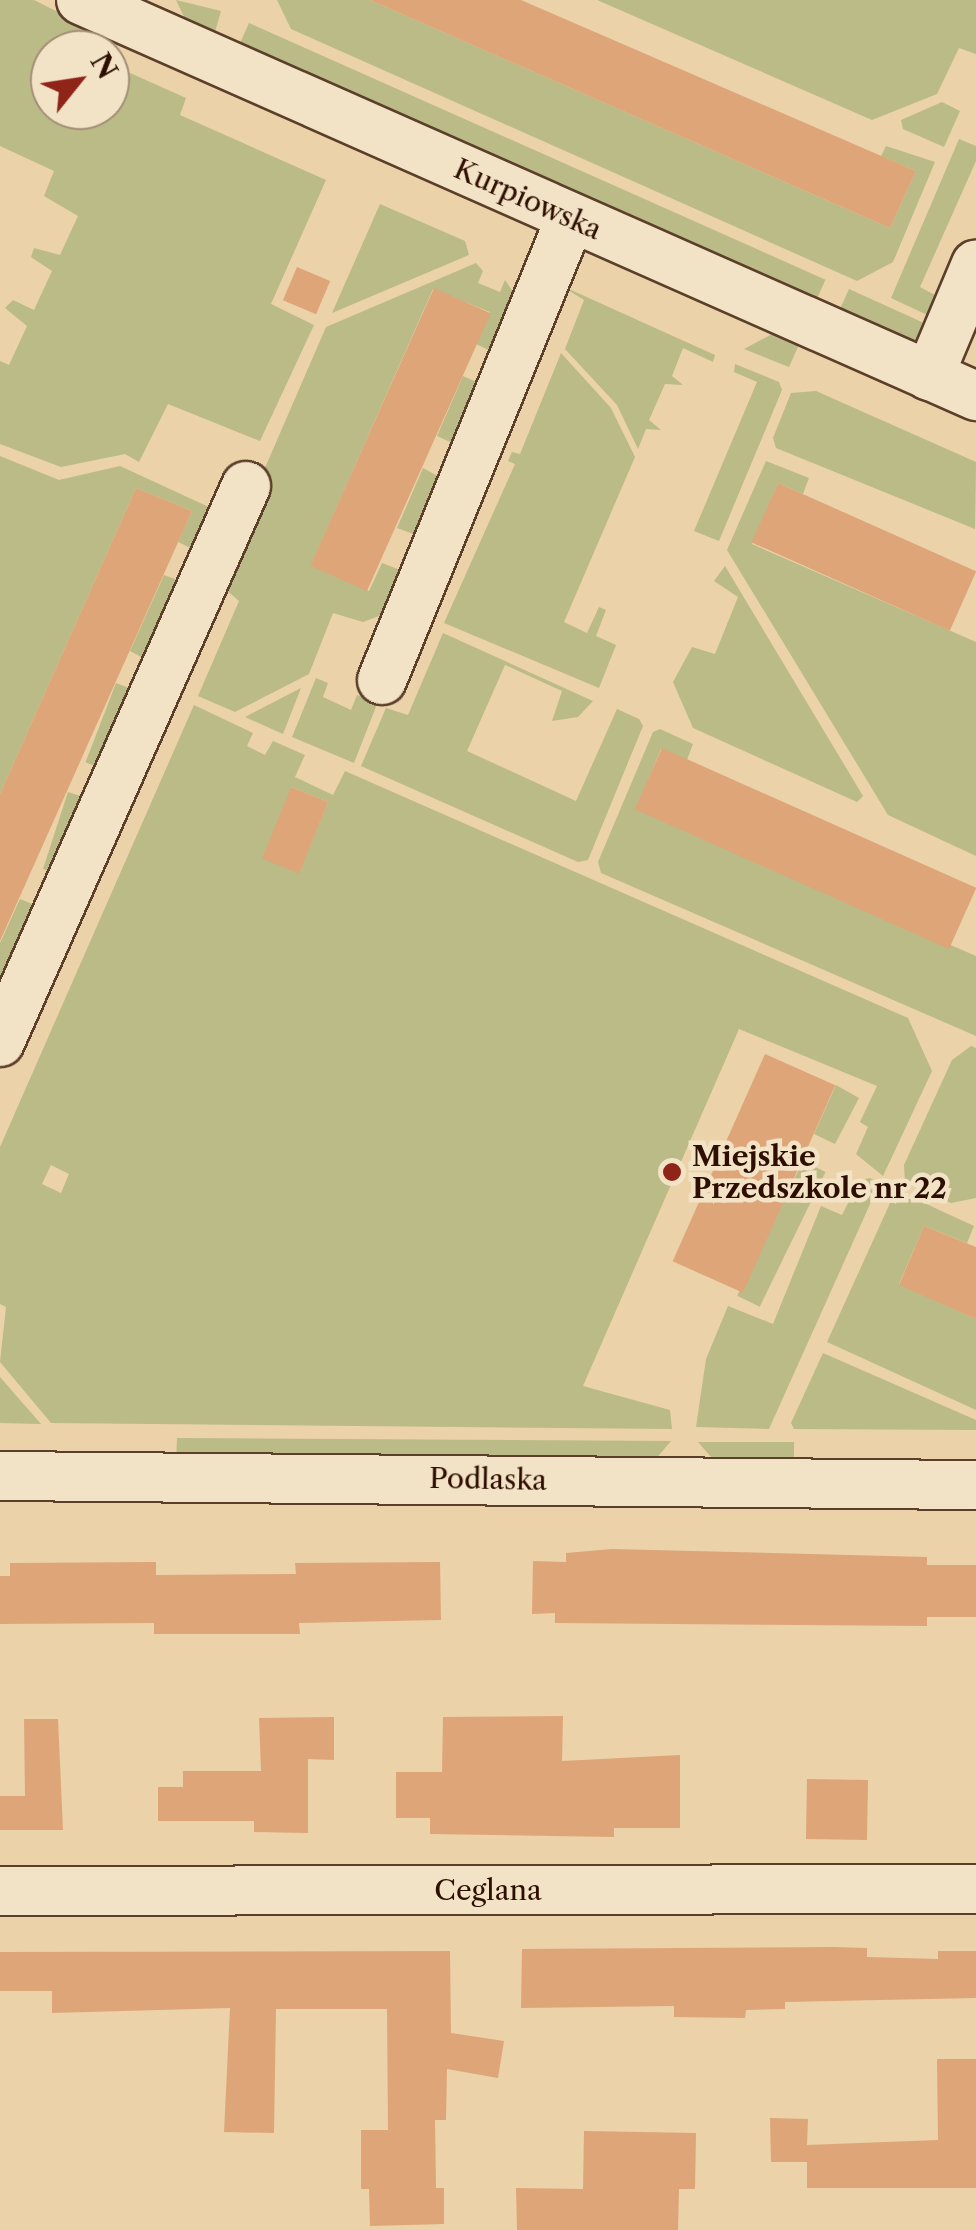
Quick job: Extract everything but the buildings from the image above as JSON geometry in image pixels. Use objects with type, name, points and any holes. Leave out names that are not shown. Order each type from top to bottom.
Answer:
[{"type":"street","name":"Kurpiowska","points":[[81,0],[151,14],[571,218],[976,396]]},
{"type":"street","points":[[382,680],[571,218]]},
{"type":"street","points":[[929,376],[976,264]]},
{"type":"street","points":[[0,1042],[246,486]]},
{"type":"street","name":"Podlaska","points":[[0,1476],[976,1485]]},
{"type":"street","name":"Ceglana","points":[[0,1892],[976,1889]]},
{"type":"green space","points":[[0,0],[34,0],[82,24],[81,30],[30,30],[30,130],[130,130],[130,73],[186,98],[180,115],[326,180],[271,304],[314,325],[260,441],[168,404],[139,462],[125,454],[61,467],[0,444],[0,361],[9,365],[27,326],[5,308],[13,300],[34,310],[52,271],[31,257],[34,248],[60,255],[78,216],[44,196],[54,171],[0,146]]},
{"type":"green space","points":[[176,0],[221,11],[213,39],[190,29]]},
{"type":"green space","points":[[277,0],[370,0],[890,228],[916,171],[881,156],[886,146],[935,162],[893,262],[857,281],[291,29]]},
{"type":"green space","points":[[597,0],[976,0],[976,54],[959,48],[937,94],[872,120]]},
{"type":"green space","points":[[249,23],[825,280],[814,304],[238,48]]},
{"type":"green space","points":[[942,102],[960,111],[944,147],[903,129],[901,120]]},
{"type":"green space","points":[[959,139],[976,146],[976,161],[920,287],[937,296],[938,320],[891,298]]},
{"type":"green space","points":[[380,204],[465,241],[469,255],[332,313]]},
{"type":"green space","points":[[476,263],[483,271],[478,283],[500,292],[505,280],[522,305],[501,356],[476,344],[490,312],[433,289],[311,565],[369,591],[382,563],[403,571],[390,612],[363,622],[333,613],[309,674],[235,712],[198,696],[239,601],[216,581],[326,327]]},
{"type":"green space","points":[[560,285],[715,355],[713,362],[683,348],[672,376],[683,385],[665,384],[649,420],[661,430],[646,429],[638,449],[617,405],[565,349],[584,300]]},
{"type":"green space","points":[[849,289],[935,328],[913,344],[836,318]]},
{"type":"green space","points":[[774,333],[801,340],[789,367],[744,349]]},
{"type":"green space","points":[[561,353],[611,408],[635,457],[564,622],[587,633],[599,607],[606,610],[596,636],[616,645],[599,688],[444,623],[515,464],[508,461],[512,452],[520,454]]},
{"type":"green space","points":[[735,364],[779,382],[782,390],[719,541],[694,531],[757,382],[734,372]]},
{"type":"green space","points":[[463,376],[481,384],[459,446],[437,436]]},
{"type":"green space","points":[[816,391],[976,462],[975,529],[776,448],[773,438],[791,393]]},
{"type":"green space","points":[[0,456],[59,480],[120,466],[211,508],[199,552],[178,542],[192,511],[136,488],[0,794]]},
{"type":"green space","points":[[766,461],[809,478],[803,494],[778,483],[752,544],[976,642],[976,856],[888,815],[727,550]]},
{"type":"green space","points":[[423,468],[445,480],[416,535],[397,528]]},
{"type":"green space","points":[[725,566],[863,796],[857,802],[693,728],[673,682],[692,647],[715,654],[738,597],[714,581]]},
{"type":"green space","points":[[164,575],[183,582],[143,658],[130,651]]},
{"type":"green space","points":[[443,633],[593,701],[578,717],[552,721],[562,691],[505,665],[467,751],[576,801],[617,709],[639,719],[643,726],[588,860],[578,862],[361,766],[386,708],[408,715]]},
{"type":"green space","points":[[316,678],[328,683],[323,697],[351,710],[357,695],[377,704],[354,763],[292,737]]},
{"type":"green space","points":[[116,683],[134,690],[103,769],[86,762]]},
{"type":"green space","points":[[301,688],[283,734],[245,717]]},
{"type":"green space","points":[[194,705],[253,733],[247,746],[265,755],[273,741],[305,755],[295,777],[333,795],[345,771],[908,1018],[932,1071],[883,1176],[856,1154],[868,1127],[860,1122],[877,1086],[739,1029],[583,1386],[670,1410],[672,1429],[51,1423],[0,1362],[6,1307],[0,1304],[0,1147]],"holes":[[[291,787],[328,802],[299,873]],[[51,1165],[69,1174],[61,1193],[42,1184]]]},
{"type":"green space","points":[[660,729],[693,744],[687,760],[661,749],[636,809],[976,956],[976,1036],[601,873],[598,862],[653,732]]},
{"type":"green space","points":[[68,792],[89,799],[64,876],[43,869]]},
{"type":"green space","points":[[20,899],[42,908],[9,983],[0,979],[0,943]]},
{"type":"green space","points":[[971,1046],[976,1048],[976,1198],[951,1203],[905,1183],[904,1165],[952,1060]]},
{"type":"green space","points":[[836,1085],[859,1098],[835,1144],[814,1134]]},
{"type":"green space","points":[[803,1161],[825,1172],[760,1307],[737,1296]]},
{"type":"green space","points":[[869,1178],[880,1182],[769,1429],[696,1427],[706,1359],[728,1306],[773,1324],[821,1206],[842,1215],[859,1181]]},
{"type":"green space","points":[[909,1196],[974,1226],[967,1243],[924,1226],[899,1284],[976,1319],[976,1410],[827,1342],[891,1201]]},
{"type":"green space","points":[[823,1353],[976,1420],[976,1430],[794,1429],[791,1423]]},
{"type":"green space","points":[[0,1377],[41,1424],[0,1423]]},
{"type":"green space","points":[[177,1438],[671,1441],[654,1461],[176,1464]]},
{"type":"green space","points":[[698,1442],[794,1442],[794,1456],[792,1464],[718,1465]]},
{"type":"place","name":"Miejskie Przedszkole nr 22","points":[[672,1172]]}]
